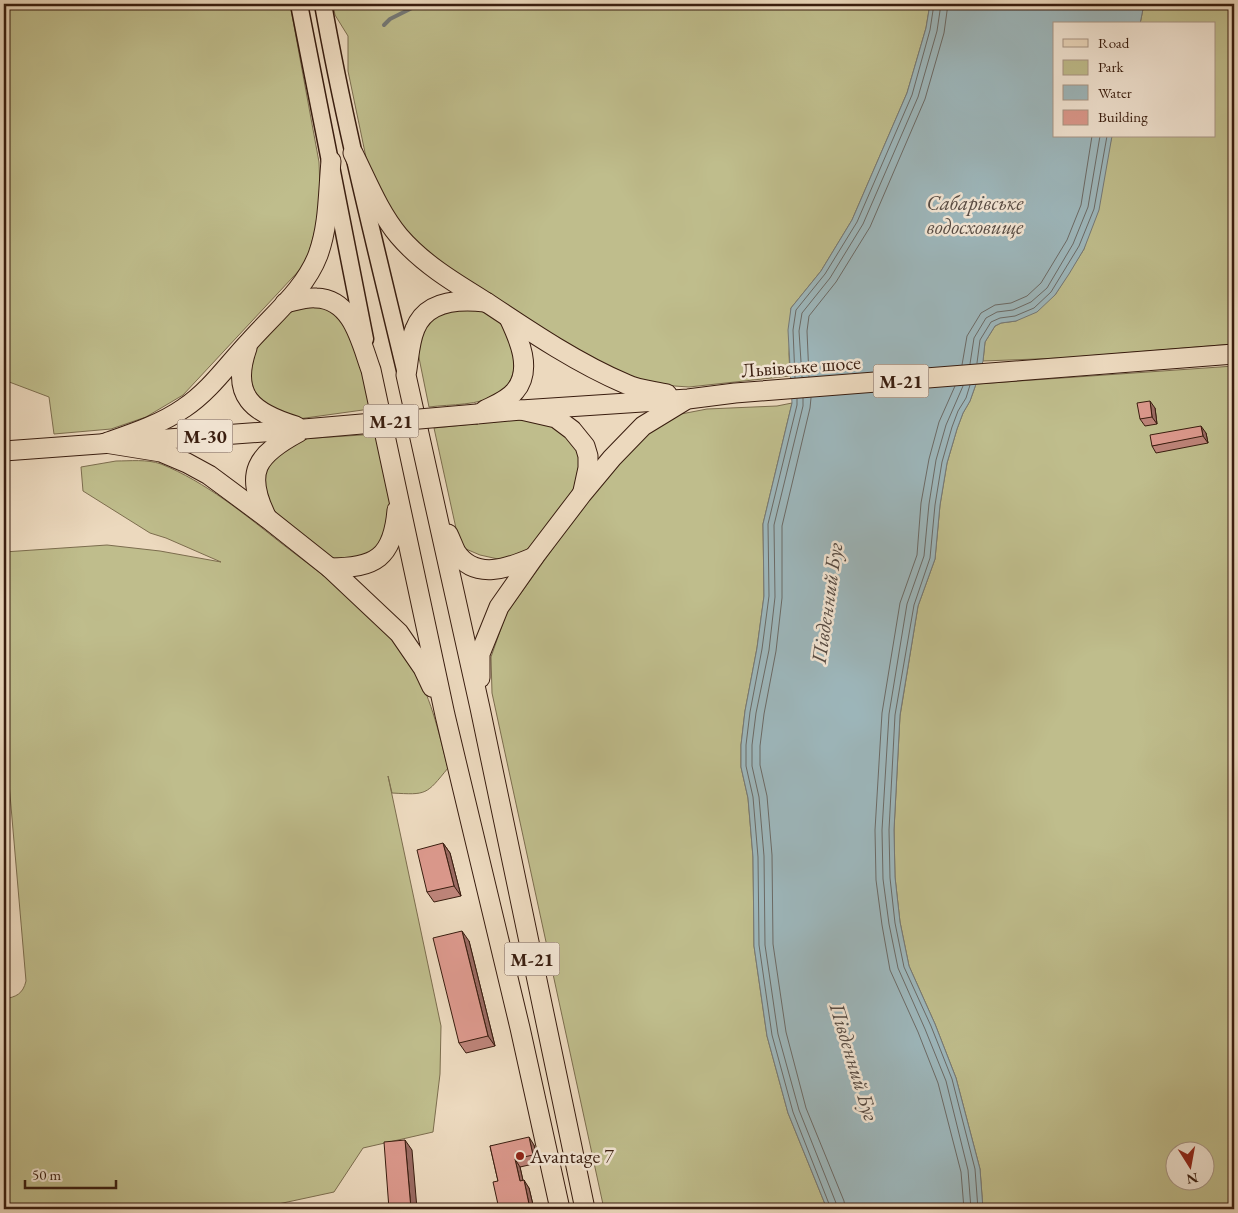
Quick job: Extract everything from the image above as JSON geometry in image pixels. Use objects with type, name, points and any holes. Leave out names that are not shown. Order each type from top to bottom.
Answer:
[{"type":"highway","points":[[353,153],[371,191],[398,235],[437,270],[508,318],[569,354],[628,385],[688,398]]},
{"type":"highway","points":[[285,303],[299,288],[318,256],[326,224],[331,161]]},
{"type":"highway","name":"М-21","points":[[521,410],[477,414],[304,429],[274,419],[258,409],[245,394],[240,372],[250,341],[285,303],[316,298],[325,299],[347,312],[352,320],[371,370],[398,499],[446,715],[518,1019],[560,1209]]},
{"type":"highway","points":[[480,708],[406,374],[415,327],[428,311],[450,301],[465,299],[485,302]]},
{"type":"highway","points":[[477,414],[516,391],[522,376],[523,358],[519,339],[508,318]]},
{"type":"highway","points":[[105,443],[151,426],[186,407],[223,371],[250,341]]},
{"type":"highway","name":"Львівське шосе","points":[[521,410],[1234,354]]},
{"type":"highway","name":"М-21","points":[[585,1209],[480,708],[480,654],[499,607],[582,494],[612,458],[643,426],[688,398]]},
{"type":"highway","points":[[521,410],[556,418],[580,437],[588,456],[588,468],[582,494]]},
{"type":"highway","points":[[267,518],[257,493],[255,479],[257,468],[268,452],[277,444],[304,429]]},
{"type":"highway","name":"М-30","points":[[4,451],[304,429]]},
{"type":"highway","points":[[105,443],[161,452],[209,475],[330,568],[399,633],[423,668],[446,715]]},
{"type":"highway","points":[[330,568],[362,566],[375,560],[382,554],[388,546],[394,531],[398,499]]},
{"type":"highway","points":[[434,500],[456,552],[472,566],[483,569],[504,569],[534,557]]},
{"type":"main road","points":[[299,4],[371,370]]},
{"type":"main road","points":[[323,4],[353,153],[406,374]]},
{"type":"green space","points":[[4,4],[290,4],[319,162],[320,189],[317,223],[306,263],[183,395],[146,417],[111,429],[54,434],[49,397],[4,380]]},
{"type":"green space","points":[[333,4],[930,4],[926,28],[907,93],[852,220],[821,271],[791,308],[790,376],[689,387],[660,385],[628,378],[592,361],[445,269],[403,230],[368,167],[348,71],[348,36],[335,15]]},
{"type":"green space","points":[[1144,4],[1234,4],[1234,344],[1062,358],[983,361],[985,342],[995,326],[1001,323],[1016,321],[1055,295],[1084,249],[1112,138],[1216,138],[1216,22],[1140,22]]},
{"type":"green space","points":[[309,306],[322,307],[337,313],[357,345],[370,409],[298,419],[278,415],[253,392],[248,377],[254,351],[286,315],[296,309]]},
{"type":"green space","points":[[472,307],[494,316],[505,328],[512,349],[514,363],[512,377],[498,394],[482,401],[429,407],[417,348],[427,325],[436,316],[446,309]]},
{"type":"green space","points":[[1234,366],[1234,1209],[983,1209],[980,1169],[956,1078],[935,1024],[909,966],[900,922],[895,877],[894,830],[900,716],[918,606],[935,559],[940,505],[947,463],[957,429],[976,384]]},
{"type":"green space","points":[[792,403],[763,524],[764,596],[757,648],[745,711],[741,745],[741,767],[748,798],[753,857],[754,946],[767,1036],[788,1113],[827,1209],[604,1209],[492,693],[491,657],[506,614],[615,462],[647,431],[681,414],[707,409],[777,406]]},
{"type":"green space","points":[[522,419],[538,420],[564,432],[573,443],[578,454],[579,465],[574,488],[536,547],[511,558],[498,559],[480,555],[466,549],[459,542],[434,428]]},
{"type":"green space","points":[[377,434],[392,513],[376,555],[339,565],[277,519],[261,482],[270,456],[300,439]]},
{"type":"green space","points":[[116,461],[156,462],[194,480],[239,510],[350,597],[382,627],[409,661],[423,686],[437,727],[448,768],[435,784],[419,793],[392,793],[388,776],[441,1026],[440,1074],[433,1132],[363,1148],[334,1192],[255,1209],[4,1209],[4,999],[18,994],[23,989],[26,981],[4,725],[4,552],[107,545],[160,551],[221,562],[150,533],[83,491],[81,467]]},
{"type":"water","points":[[930,4],[1144,4],[1140,22],[1053,22],[1053,138],[1112,138],[1099,210],[1084,249],[1055,295],[1037,312],[1016,321],[1001,323],[995,326],[985,342],[983,361],[976,384],[957,429],[947,463],[940,505],[935,559],[918,606],[900,715],[894,830],[895,877],[900,922],[909,966],[935,1024],[956,1078],[980,1169],[983,1209],[827,1209],[788,1113],[767,1036],[754,946],[753,857],[748,798],[741,767],[741,745],[764,596],[763,524],[792,403],[788,330],[791,308],[821,271],[852,220],[907,93],[926,28]]},
{"type":"building","points":[[1150,401],[1152,417],[1140,419],[1137,403]]},
{"type":"building","points":[[1201,426],[1203,436],[1152,446],[1150,435]]},
{"type":"building","points":[[443,843],[454,886],[427,892],[417,850]]},
{"type":"building","points":[[462,931],[488,1036],[459,1043],[433,938]]},
{"type":"building","points":[[529,1137],[533,1155],[515,1159],[520,1181],[524,1180],[530,1209],[499,1209],[493,1182],[498,1181],[490,1146]]},
{"type":"building","points":[[405,1140],[411,1209],[389,1209],[384,1142]]},
{"type":"waterway","points":[[384,25],[390,19],[420,4]]},
{"type":"place","name":"Avantage 7","points":[[520,1156]]},
{"type":"water label","name":"Сабарівське водосховище","points":[[975,215]]},
{"type":"water label","name":"Південний Буг","points":[[827,603]]},
{"type":"water label","name":"Південний Буг","points":[[854,1062]]}]
